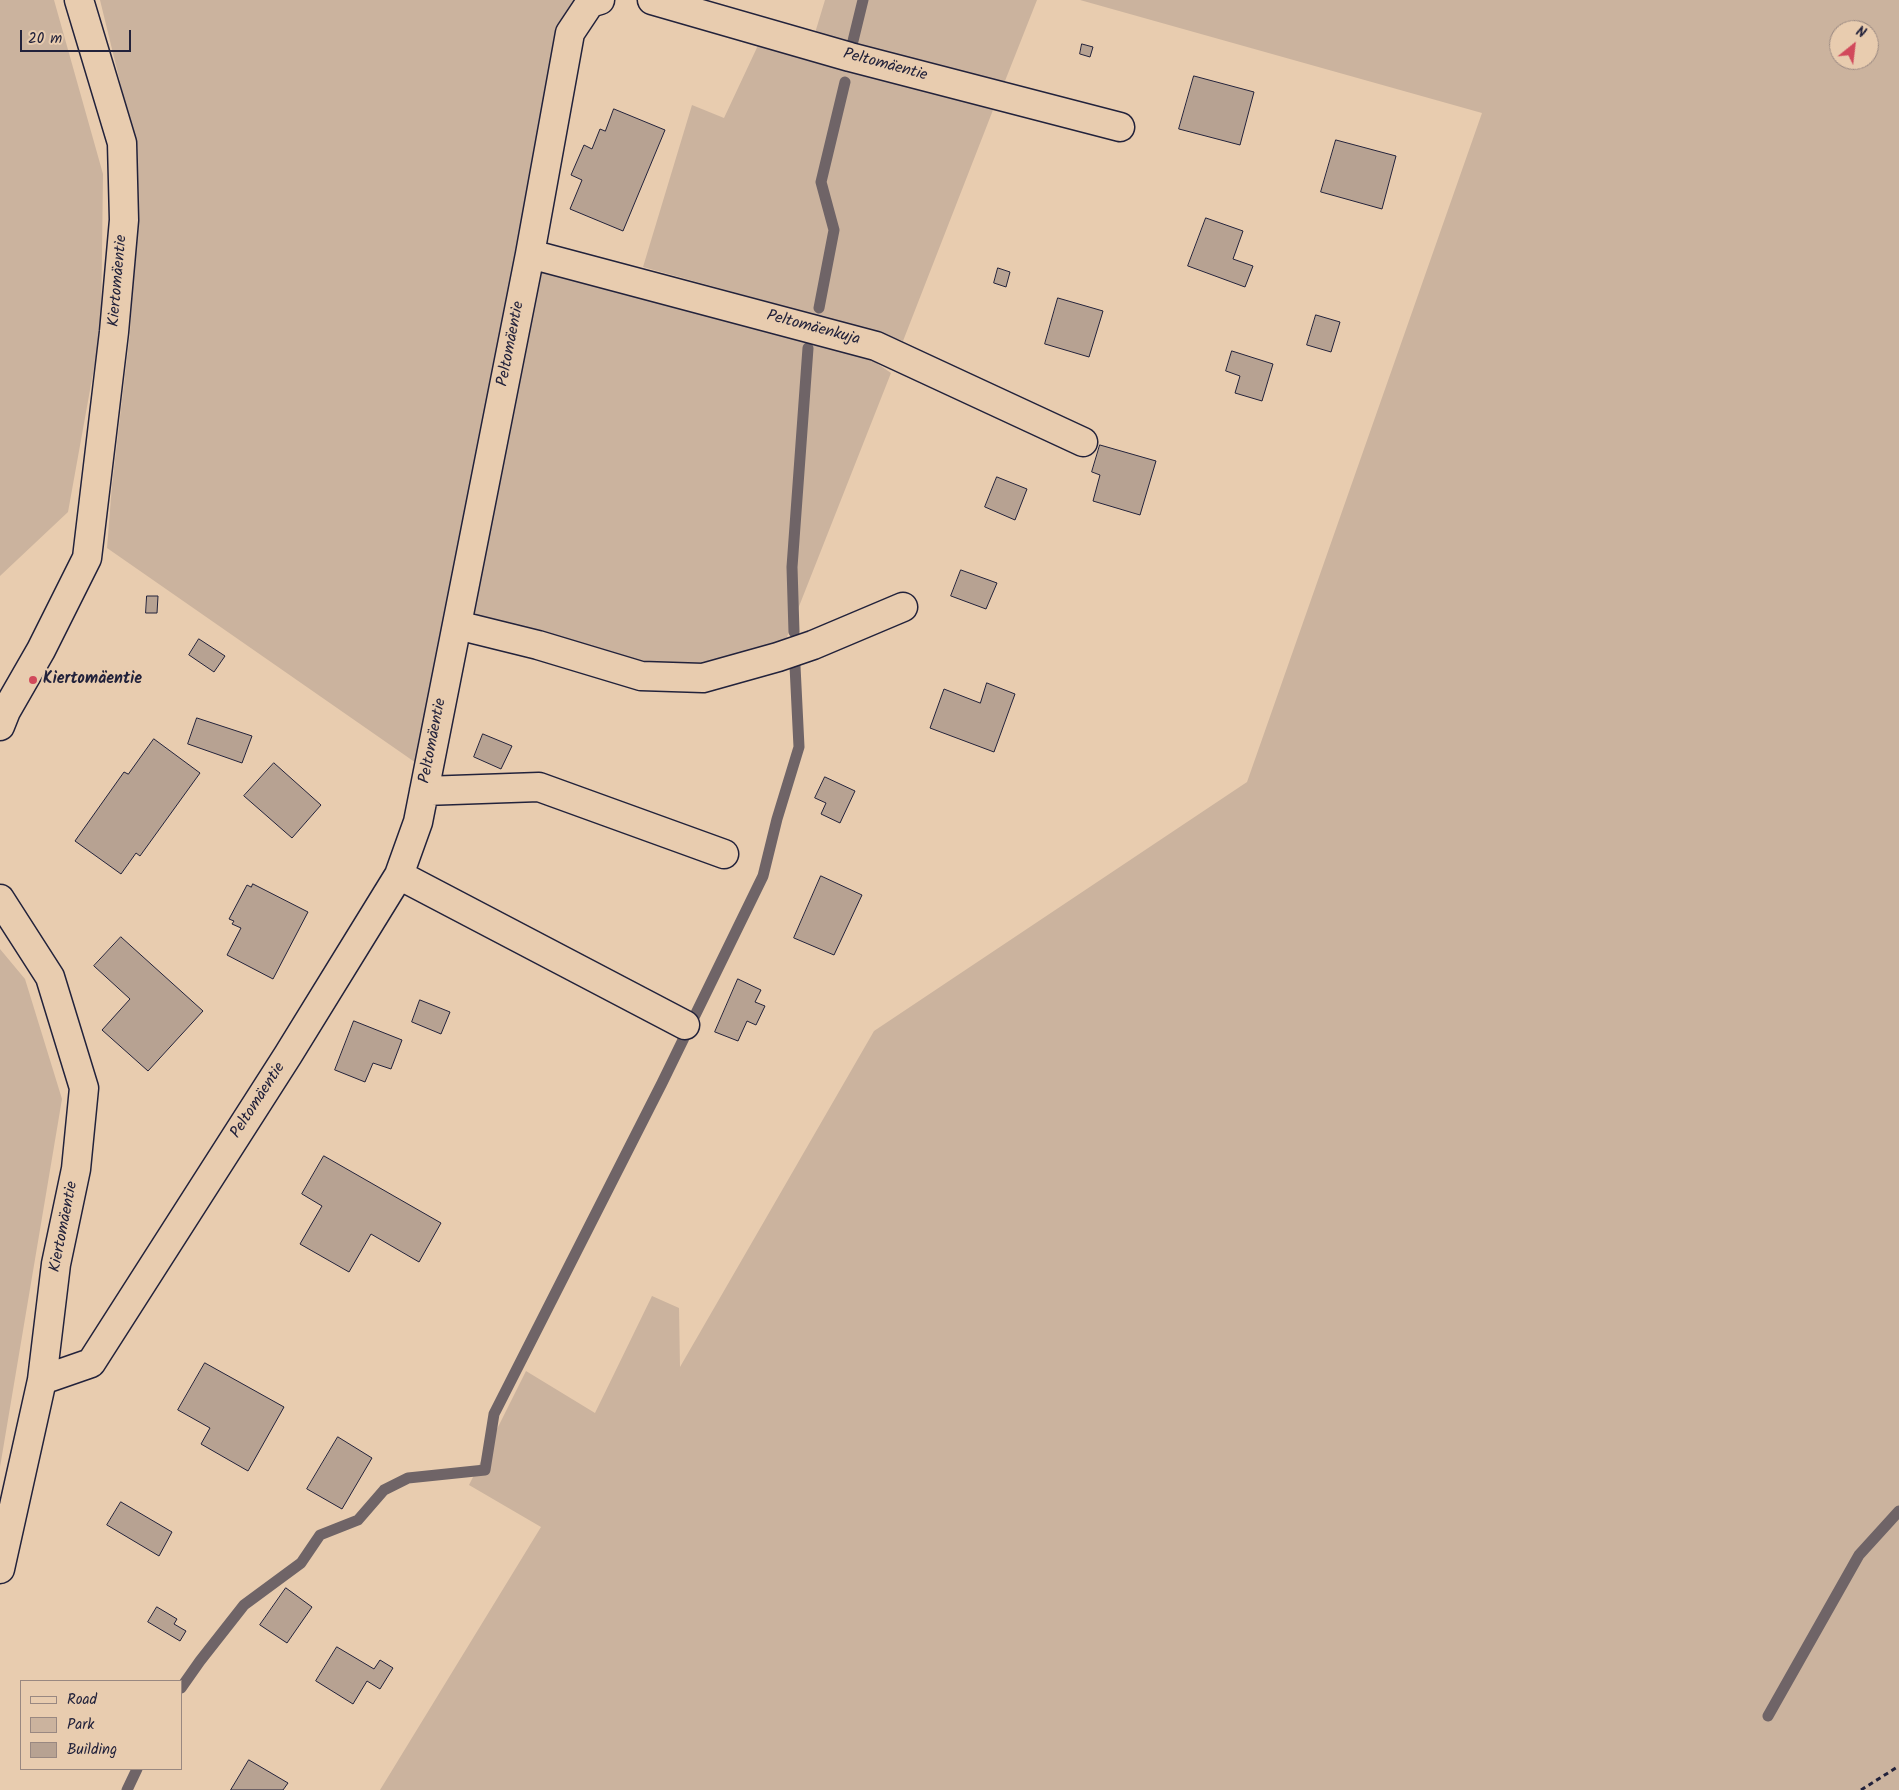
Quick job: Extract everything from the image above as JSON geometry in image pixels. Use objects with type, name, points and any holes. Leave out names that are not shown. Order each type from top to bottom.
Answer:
[{"type":"street","name":"Kiertomäentie","points":[[0,726],[6,711],[42,650],[87,558],[114,332],[124,220],[122,143],[79,0]]},
{"type":"street","name":"Peltomäentie","points":[[42,1380],[91,1363],[288,1055],[399,875],[418,822],[530,254],[570,33],[590,3],[600,0]]},
{"type":"street","name":"Peltomäentie","points":[[652,0],[850,57],[1120,127]]},
{"type":"street","name":"Peltomäenkuja","points":[[530,254],[876,346],[1083,442]]},
{"type":"street","points":[[457,625],[538,645],[641,676],[703,678],[804,648],[903,607]]},
{"type":"street","points":[[424,791],[539,787],[724,854]]},
{"type":"street","points":[[399,875],[684,1025]]},
{"type":"street","name":"Kiertomäentie","points":[[0,899],[50,977],[84,1088],[76,1169],[56,1264],[42,1380],[0,1569]]},
{"type":"path","points":[[1860,1790],[1899,1766]]},
{"type":"green space","points":[[0,0],[54,0],[103,174],[101,329],[68,512],[0,576]]},
{"type":"green space","points":[[100,0],[574,0],[556,29],[532,203],[419,765],[107,548],[112,485],[130,332],[137,220],[133,135]]},
{"type":"green space","points":[[825,0],[1037,0],[1003,86],[815,33]]},
{"type":"green space","points":[[1080,0],[1899,0],[1899,1790],[380,1790],[541,1527],[469,1485],[526,1371],[595,1413],[652,1296],[679,1308],[680,1367],[874,1031],[1247,782],[1482,113]]},
{"type":"green space","points":[[761,39],[993,110],[903,341],[874,331],[643,267],[692,105],[724,118]]},
{"type":"green space","points":[[542,270],[869,358],[891,373],[781,652],[702,667],[643,666],[470,619]]},
{"type":"green space","points":[[0,949],[25,979],[62,1099],[0,1467]]},
{"type":"building","points":[[1082,44],[1093,47],[1090,57],[1080,54]]},
{"type":"building","points":[[1194,76],[1254,92],[1240,145],[1179,129]]},
{"type":"building","points":[[614,109],[665,130],[623,231],[570,209],[582,180],[571,175],[584,145],[592,149],[600,129],[605,131]]},
{"type":"building","points":[[1336,140],[1396,156],[1382,209],[1321,192]]},
{"type":"building","points":[[1206,218],[1243,231],[1233,259],[1253,266],[1245,287],[1188,266]]},
{"type":"building","points":[[998,268],[1010,272],[1006,287],[994,283]]},
{"type":"building","points":[[1058,298],[1103,311],[1089,357],[1045,344]]},
{"type":"building","points":[[1316,315],[1340,322],[1331,352],[1307,345]]},
{"type":"building","points":[[1232,351],[1273,364],[1262,401],[1235,393],[1240,376],[1226,371]]},
{"type":"building","points":[[1100,445],[1156,461],[1140,515],[1093,501],[1100,475],[1092,472]]},
{"type":"building","points":[[997,477],[1027,489],[1015,520],[985,507]]},
{"type":"building","points":[[961,570],[997,583],[986,609],[951,596]]},
{"type":"building","points":[[147,596],[158,596],[157,613],[146,613]]},
{"type":"building","points":[[199,639],[225,656],[214,672],[189,655]]},
{"type":"building","points":[[987,683],[1015,694],[994,752],[930,728],[944,689],[980,703]]},
{"type":"building","points":[[197,718],[252,736],[242,763],[188,744]]},
{"type":"building","points":[[483,734],[512,746],[501,769],[474,757]]},
{"type":"building","points":[[154,739],[200,773],[140,856],[136,853],[121,874],[75,841],[124,772],[128,774]]},
{"type":"building","points":[[274,763],[321,805],[292,838],[244,796]]},
{"type":"building","points":[[825,777],[855,791],[840,823],[821,814],[826,803],[815,798]]},
{"type":"building","points":[[821,876],[862,895],[834,955],[794,938]]},
{"type":"building","points":[[253,884],[308,912],[273,979],[227,955],[241,928],[232,924],[234,921],[229,919],[247,885],[251,887]]},
{"type":"building","points":[[121,937],[203,1011],[148,1071],[102,1030],[130,999],[94,966]]},
{"type":"building","points":[[738,979],[761,990],[755,1002],[765,1006],[756,1025],[747,1021],[738,1041],[715,1032]]},
{"type":"building","points":[[420,1000],[450,1012],[441,1034],[412,1022]]},
{"type":"building","points":[[354,1021],[402,1040],[391,1069],[373,1063],[365,1082],[335,1070]]},
{"type":"building","points":[[324,1156],[441,1223],[419,1262],[371,1234],[349,1272],[300,1244],[322,1206],[302,1194]]},
{"type":"building","points":[[205,1363],[284,1407],[248,1471],[201,1444],[210,1428],[178,1410]]},
{"type":"building","points":[[338,1437],[372,1458],[342,1509],[307,1489]]},
{"type":"building","points":[[121,1502],[172,1532],[159,1556],[107,1525]]},
{"type":"building","points":[[286,1588],[312,1607],[287,1643],[260,1625]]},
{"type":"building","points":[[157,1607],[177,1619],[174,1624],[186,1631],[180,1641],[148,1622]]},
{"type":"building","points":[[337,1647],[374,1669],[380,1660],[393,1668],[380,1689],[367,1681],[353,1704],[316,1681]]},
{"type":"building","points":[[249,1760],[288,1783],[283,1790],[231,1790]]},
{"type":"waterway","points":[[853,41],[863,0]]},
{"type":"waterway","points":[[819,308],[834,230],[821,182],[845,82]]},
{"type":"waterway","points":[[794,632],[792,567],[808,348]]},
{"type":"waterway","points":[[182,1687],[244,1605],[301,1563],[320,1535],[358,1520],[384,1490],[408,1478],[485,1470],[494,1414],[662,1083],[763,876],[777,819],[799,747],[795,666]]},
{"type":"waterway","points":[[1768,1716],[1859,1555],[1899,1511]]},
{"type":"waterway","points":[[127,1790],[137,1770]]},
{"type":"place","name":"Kiertomäentie","points":[[33,680]]}]
